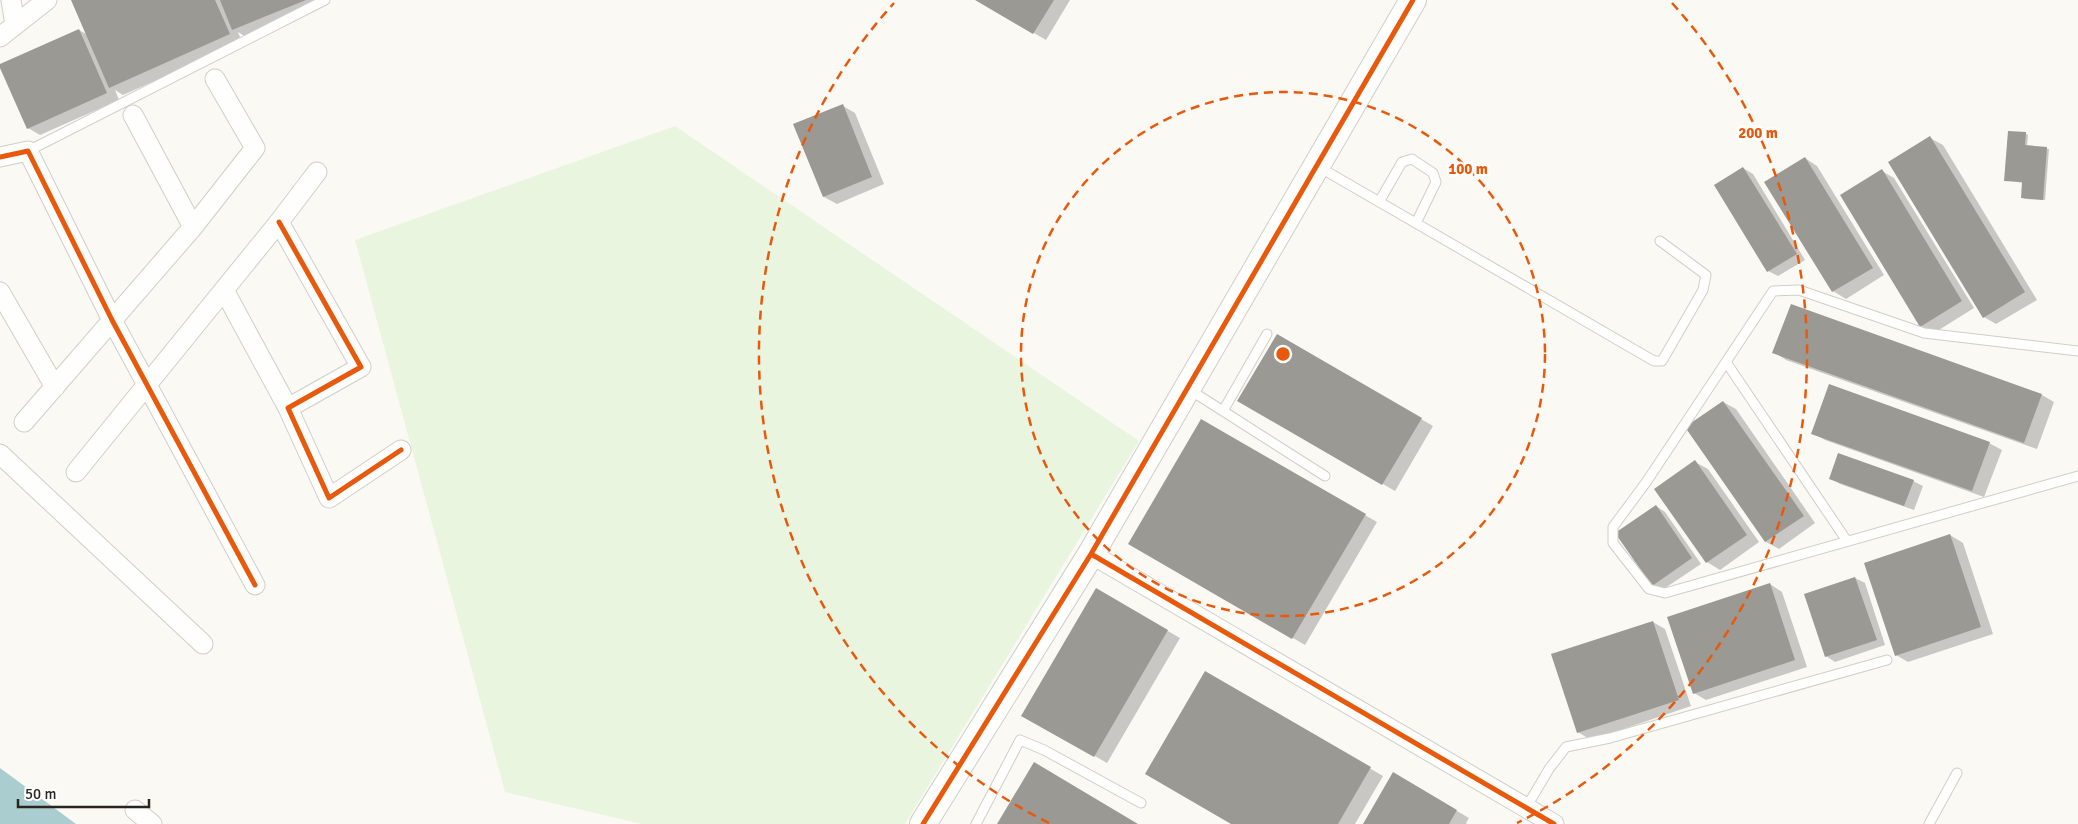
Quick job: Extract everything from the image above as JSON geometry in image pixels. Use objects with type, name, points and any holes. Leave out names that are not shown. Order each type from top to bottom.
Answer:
[{"type":"street","points":[[12,0],[15,25]]},
{"type":"street","points":[[0,37],[47,0]]},
{"type":"street","points":[[923,824],[1091,554],[1413,0]]},
{"type":"street","points":[[24,422],[193,227],[255,148],[215,79]]},
{"type":"street","points":[[133,115],[193,227]]},
{"type":"street","points":[[0,157],[28,151],[112,320],[255,585]]},
{"type":"street","points":[[76,472],[318,172]]},
{"type":"street","points":[[279,222],[361,367],[288,408]]},
{"type":"street","points":[[224,290],[288,408],[328,498],[400,450]]},
{"type":"street","points":[[0,292],[55,387]]},
{"type":"street","points":[[0,454],[203,644]]},
{"type":"street","points":[[1091,554],[1554,824]]},
{"type":"street","points":[[135,810],[152,824]]},
{"type":"lane","points":[[28,151],[325,0]]},
{"type":"lane","points":[[1379,202],[1402,162],[1412,159],[1433,173],[1436,182],[1416,223]]},
{"type":"lane","points":[[1317,165],[1654,361],[1662,361],[1703,290],[1706,275],[1660,240]]},
{"type":"lane","points":[[2078,351],[1924,333],[1799,290],[1773,291],[1647,481],[1612,527],[1613,543],[1649,589],[1665,593],[2078,476]]},
{"type":"lane","points":[[1223,410],[1267,334]]},
{"type":"lane","points":[[1726,362],[1847,541]]},
{"type":"lane","points":[[1187,388],[1325,476]]},
{"type":"lane","points":[[1526,808],[1549,770],[1566,747],[1610,738],[1887,660]]},
{"type":"lane","points":[[976,824],[1020,740],[1044,750],[1141,803]]},
{"type":"lane","points":[[1929,824],[1957,773]]},
{"type":"green space","points":[[675,126],[1139,441],[905,824],[642,824],[505,792],[355,240]]},
{"type":"water","points":[[0,768],[76,824],[0,824]]},
{"type":"building","points":[[71,0],[215,0],[230,34],[109,88]]},
{"type":"building","points":[[220,0],[306,0],[232,30]]},
{"type":"building","points":[[975,0],[1054,0],[1033,34]]},
{"type":"building","points":[[79,29],[107,93],[27,129],[0,68],[0,64]]},
{"type":"building","points":[[843,104],[872,177],[823,197],[793,124]]},
{"type":"building","points":[[2008,131],[2026,132],[2025,145],[2047,147],[2043,200],[2021,198],[2022,182],[2004,181]]},
{"type":"building","points":[[1930,136],[2025,292],[1983,318],[1888,162]]},
{"type":"building","points":[[1805,157],[1873,268],[1832,292],[1764,182]]},
{"type":"building","points":[[1743,167],[1797,254],[1767,272],[1714,185]]},
{"type":"building","points":[[1882,169],[1962,301],[1920,327],[1840,195]]},
{"type":"building","points":[[1791,304],[2042,394],[2024,443],[1772,353]]},
{"type":"building","points":[[1277,334],[1422,418],[1382,485],[1237,401]]},
{"type":"building","points":[[1829,384],[1990,442],[1972,491],[1811,434]]},
{"type":"building","points":[[1723,401],[1804,516],[1765,542],[1685,427]]},
{"type":"building","points":[[1201,419],[1366,514],[1292,639],[1128,544]]},
{"type":"building","points":[[1838,453],[1914,480],[1904,506],[1829,479]]},
{"type":"building","points":[[1695,460],[1747,535],[1706,563],[1654,489]]},
{"type":"building","points":[[1656,505],[1692,558],[1652,586],[1615,533]]},
{"type":"building","points":[[1950,534],[1981,627],[1895,656],[1864,563]]},
{"type":"building","points":[[1855,577],[1877,640],[1825,657],[1804,594]]},
{"type":"building","points":[[1770,583],[1795,660],[1693,694],[1667,617]]},
{"type":"building","points":[[1096,588],[1168,630],[1094,757],[1021,716]]},
{"type":"building","points":[[1653,621],[1679,700],[1577,733],[1551,654]]},
{"type":"building","points":[[1205,671],[1371,767],[1338,824],[1231,824],[1145,774]]},
{"type":"building","points":[[1034,762],[1138,824],[997,824]]},
{"type":"building","points":[[1393,772],[1457,810],[1449,824],[1363,824]]},
{"type":"cycle path","points":[[923,824],[1091,554],[1413,0]]},
{"type":"cycle path","points":[[0,157],[28,151],[112,320],[255,585]]},
{"type":"cycle path","points":[[279,222],[361,367],[288,408],[329,498],[401,450]]},
{"type":"cycle path","points":[[1091,554],[1554,824]]}]
